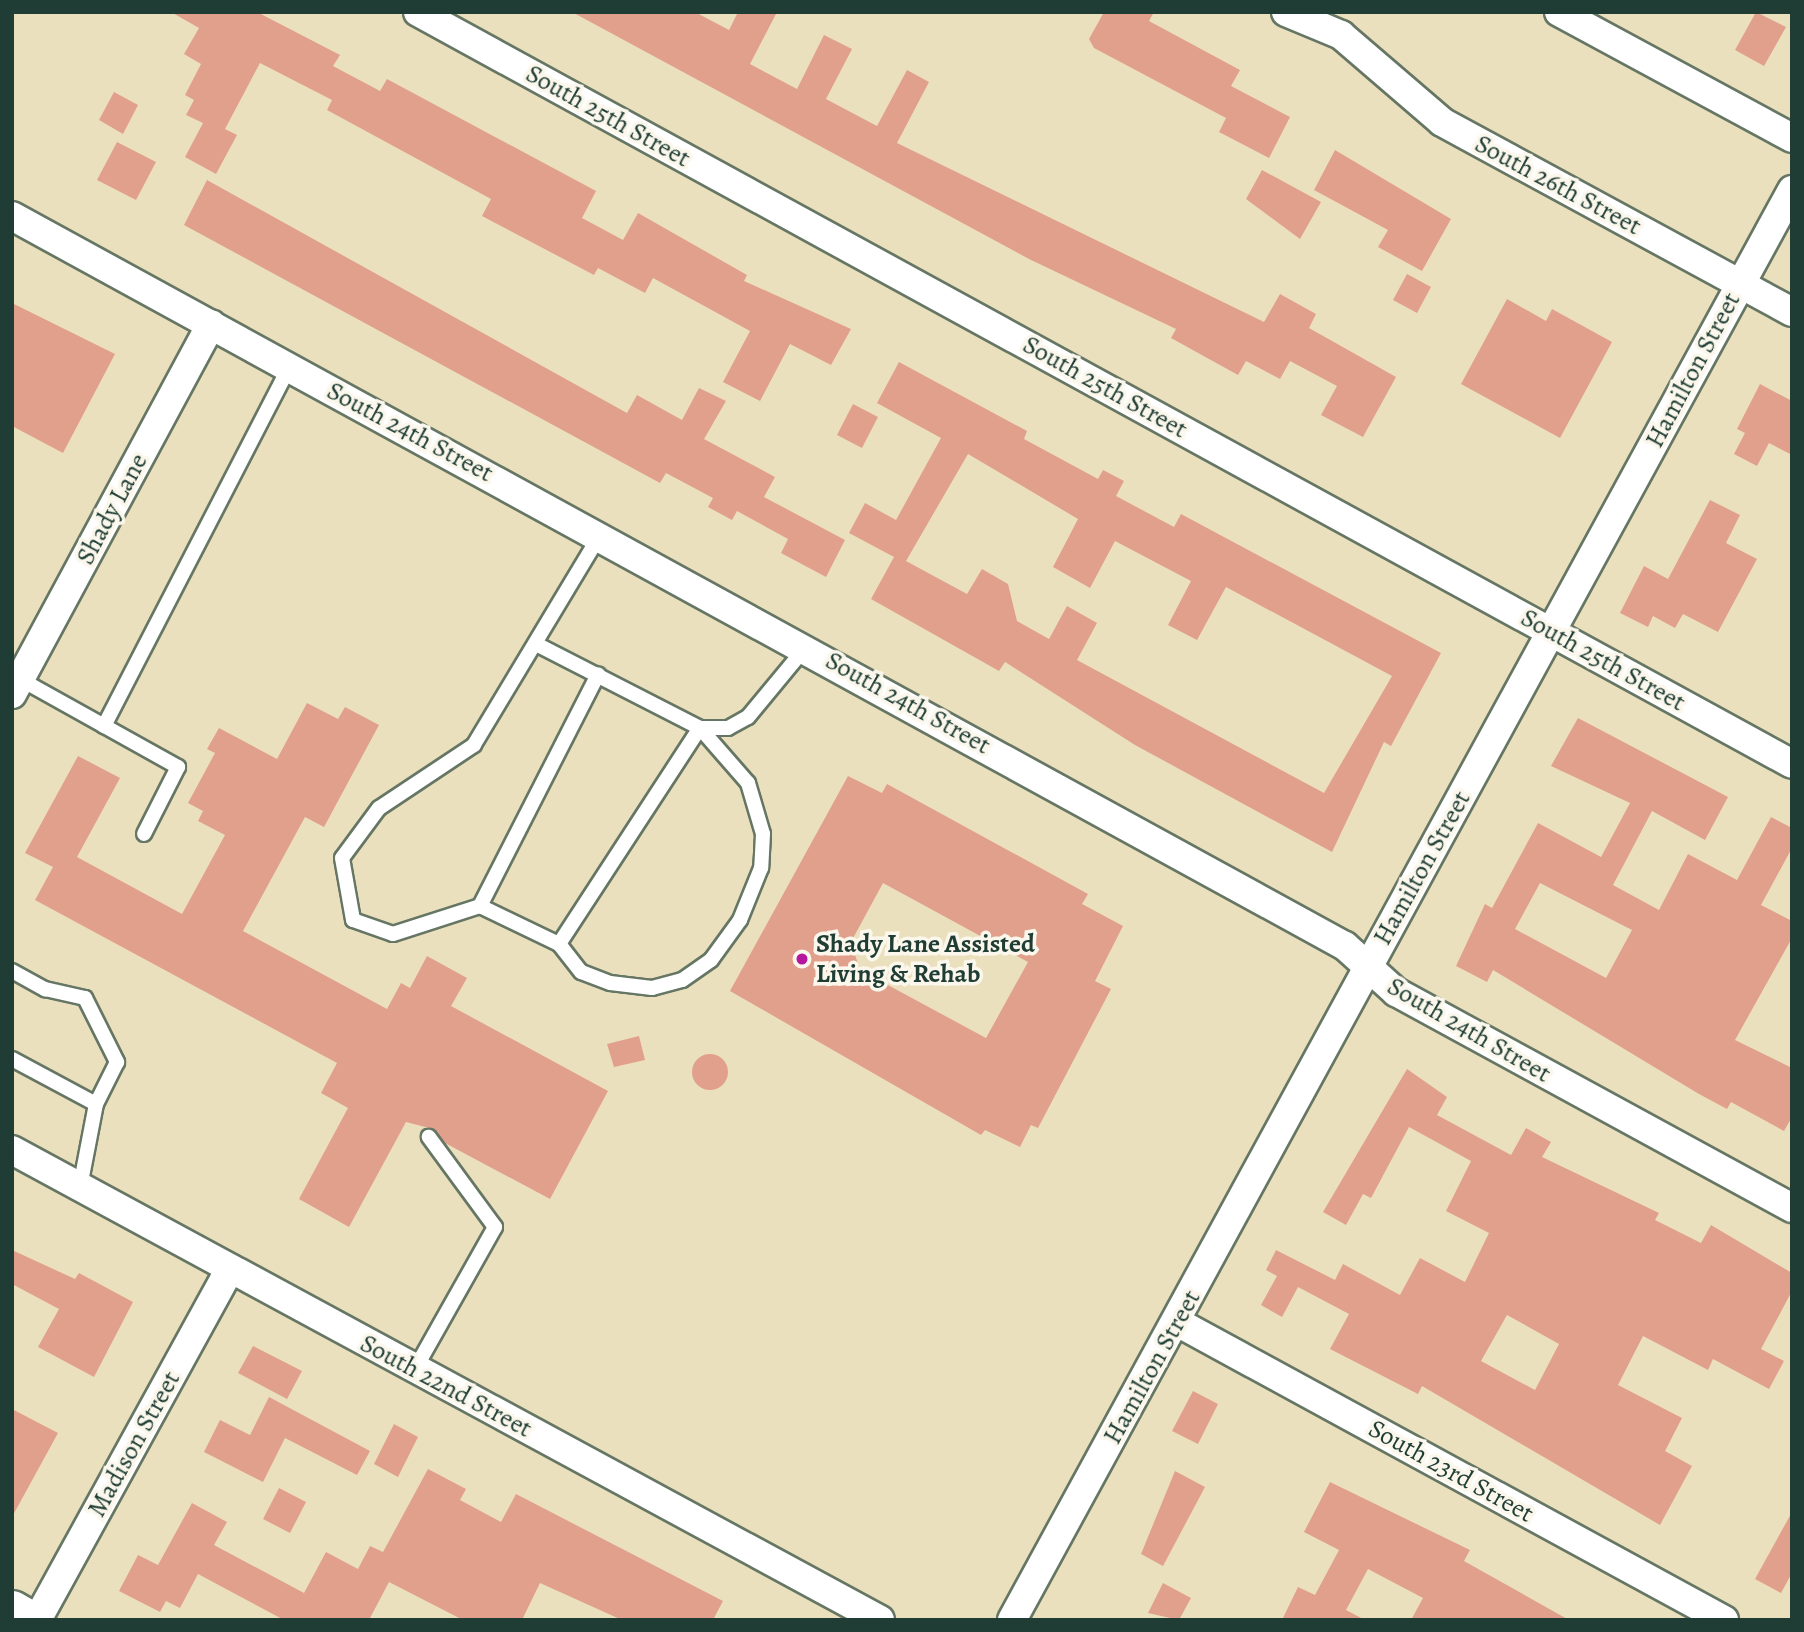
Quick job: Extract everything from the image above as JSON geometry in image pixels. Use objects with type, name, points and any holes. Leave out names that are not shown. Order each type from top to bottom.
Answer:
[{"type":"street","name":"South 25th Street","points":[[418,12],[1792,764]]},
{"type":"street","name":"South 26th Street","points":[[1286,12],[1336,23],[1443,122],[1792,312]]},
{"type":"street","points":[[1559,12],[1792,138]]},
{"type":"street","name":"Hamilton Street","points":[[1012,1620],[1177,1322],[1792,190]]},
{"type":"street","name":"South 24th Street","points":[[12,216],[806,647],[1345,946],[1396,992],[1792,1208]]},
{"type":"street","name":"Shady Lane","points":[[15,682],[211,324]]},
{"type":"street","name":"South 22nd Street","points":[[12,1150],[880,1620]]},
{"type":"street","name":"Madison Street","points":[[35,1620],[230,1269]]},
{"type":"street","name":"South 23rd Street","points":[[1177,1322],[1724,1620]]},
{"type":"street","points":[[12,1608],[35,1620]]},
{"type":"lane","points":[[104,726],[289,367]]},
{"type":"lane","points":[[538,645],[700,729],[748,783],[762,820],[761,868],[732,934],[697,971],[652,988],[580,972],[559,944],[480,906],[393,934],[353,920],[342,858],[379,808],[474,745],[538,645],[600,535]]},
{"type":"lane","points":[[700,729],[728,728],[748,717],[806,647]]},
{"type":"lane","points":[[480,906],[598,674]]},
{"type":"lane","points":[[15,682],[104,726],[178,767],[144,834]]},
{"type":"lane","points":[[559,944],[700,729]]},
{"type":"lane","points":[[12,971],[45,989],[85,998],[117,1062],[96,1104],[80,1187]]},
{"type":"lane","points":[[12,1059],[96,1104]]},
{"type":"lane","points":[[415,1369],[495,1227],[429,1137]]},
{"type":"building","points":[[171,12],[257,12],[340,55],[333,66],[380,91],[387,79],[596,191],[582,218],[623,240],[638,213],[747,275],[744,281],[851,329],[831,365],[790,344],[760,401],[723,382],[750,331],[653,278],[645,293],[598,268],[594,275],[482,216],[491,199],[327,110],[332,100],[260,63],[225,129],[237,135],[216,174],[185,157],[203,123],[186,115],[194,100],[185,95],[201,64],[184,54],[199,28]]},
{"type":"building","points":[[572,12],[695,12],[729,30],[738,12],[777,12],[750,64],[797,89],[824,35],[852,49],[826,99],[877,126],[907,70],[929,82],[897,143],[1264,322],[1280,294],[1316,314],[1309,328],[1396,377],[1363,437],[1321,415],[1337,386],[1290,361],[1280,379],[1246,361],[1238,375],[1171,338],[1176,329],[1029,259]]},
{"type":"building","points":[[1104,12],[1154,12],[1149,21],[1240,70],[1231,86],[1290,117],[1269,158],[1219,132],[1226,118],[1094,48],[1089,39]]},
{"type":"building","points":[[1756,12],[1786,27],[1764,66],[1735,50]]},
{"type":"building","points":[[114,92],[138,105],[123,134],[99,120]]},
{"type":"building","points":[[117,142],[156,162],[136,200],[97,180]]},
{"type":"building","points":[[1335,150],[1451,219],[1422,271],[1378,247],[1388,230],[1314,190]]},
{"type":"building","points":[[1262,170],[1321,202],[1300,239],[1246,199]]},
{"type":"building","points":[[207,180],[627,413],[637,395],[682,420],[699,388],[726,401],[704,439],[775,477],[764,497],[845,540],[826,577],[781,553],[788,539],[737,511],[732,520],[708,507],[713,498],[666,473],[660,483],[184,225]]},
{"type":"building","points":[[1407,274],[1431,287],[1417,313],[1393,300]]},
{"type":"building","points":[[1507,299],[1546,321],[1552,309],[1612,342],[1560,438],[1461,384]]},
{"type":"building","points":[[12,303],[115,354],[63,453],[12,426]]},
{"type":"building","points":[[899,362],[1027,431],[1024,439],[1098,479],[1103,470],[1124,481],[1116,496],[1174,527],[1181,514],[1441,653],[1391,746],[1384,742],[1332,852],[1135,745],[1005,662],[999,671],[871,599],[894,557],[849,533],[865,503],[896,520],[941,438],[877,403]],"holes":[[[968,454],[1078,519],[1053,567],[1090,588],[1115,541],[1191,581],[1168,625],[1197,640],[1226,587],[1392,676],[1324,793],[1077,660],[1097,623],[1067,606],[1049,639],[1017,621],[1008,584],[982,569],[967,594],[906,561]]]},
{"type":"building","points":[[1760,384],[1792,401],[1792,455],[1769,443],[1757,466],[1734,454],[1745,433],[1737,429]]},
{"type":"building","points":[[853,404],[878,417],[862,448],[837,435]]},
{"type":"building","points":[[1710,500],[1740,515],[1726,543],[1757,559],[1718,632],[1683,614],[1675,628],[1653,616],[1648,627],[1620,613],[1644,566],[1668,579]]},
{"type":"building","points":[[307,703],[338,719],[345,707],[379,725],[324,827],[305,817],[243,931],[387,1009],[401,983],[410,988],[427,956],[467,978],[451,1006],[608,1091],[550,1199],[445,1143],[433,1129],[406,1122],[349,1227],[299,1199],[348,1108],[321,1093],[337,1063],[35,900],[53,867],[25,853],[78,756],[120,778],[77,857],[182,914],[225,835],[198,821],[203,811],[188,803],[215,753],[207,749],[219,728],[277,759]]},
{"type":"building","points":[[1578,718],[1728,797],[1705,840],[1652,811],[1613,885],[1659,910],[1688,854],[1737,880],[1771,817],[1792,828],[1792,848],[1761,905],[1792,921],[1792,938],[1735,1040],[1792,1068],[1792,1117],[1784,1131],[1731,1102],[1727,1109],[1699,1094],[1493,970],[1487,982],[1456,966],[1485,904],[1492,908],[1538,823],[1601,857],[1630,803],[1551,766]],"holes":[[[1540,883],[1632,930],[1606,978],[1515,929]]]},
{"type":"building","name":"Shady Lane Assisted Living & Rehab","points":[[848,776],[882,793],[887,784],[1088,894],[1082,904],[1123,926],[1095,981],[1111,989],[1038,1128],[1031,1125],[1020,1147],[985,1130],[981,1135],[730,991]],"holes":[[[883,883],[1028,962],[986,1038],[860,970],[851,942]]]},
{"type":"building","points":[[639,1036],[645,1060],[614,1067],[607,1044]]},
{"type":"building","points":[[710,1054],[723,1059],[728,1072],[723,1085],[710,1090],[697,1085],[692,1072],[697,1059]]},
{"type":"building","points":[[1407,1069],[1447,1097],[1437,1115],[1511,1155],[1526,1128],[1551,1142],[1542,1157],[1659,1213],[1655,1220],[1701,1243],[1711,1225],[1792,1273],[1792,1291],[1761,1349],[1784,1361],[1769,1389],[1713,1359],[1708,1370],[1643,1336],[1618,1385],[1682,1418],[1665,1451],[1692,1466],[1660,1525],[1422,1386],[1418,1394],[1330,1349],[1349,1314],[1298,1287],[1282,1317],[1261,1305],[1277,1276],[1266,1270],[1276,1250],[1335,1280],[1343,1264],[1400,1295],[1420,1258],[1465,1282],[1489,1233],[1446,1211],[1471,1161],[1409,1127],[1371,1198],[1363,1194],[1346,1225],[1323,1212]],"holes":[[[1507,1315],[1559,1344],[1535,1390],[1481,1361]]]},
{"type":"building","points":[[12,1250],[75,1279],[79,1273],[133,1302],[94,1377],[38,1347],[59,1309],[12,1284]]},
{"type":"building","points":[[253,1346],[302,1371],[287,1399],[238,1373]]},
{"type":"building","points":[[1193,1391],[1218,1404],[1198,1444],[1172,1431]]},
{"type":"building","points":[[269,1397],[370,1451],[357,1475],[285,1438],[263,1482],[204,1452],[220,1420],[250,1435]]},
{"type":"building","points":[[12,1409],[58,1433],[12,1517]]},
{"type":"building","points":[[394,1424],[418,1437],[398,1477],[374,1464]]},
{"type":"building","points":[[428,1469],[466,1489],[460,1500],[501,1522],[516,1494],[723,1601],[713,1620],[622,1620],[540,1583],[522,1620],[463,1620],[389,1582],[369,1620],[284,1620],[198,1574],[180,1608],[166,1601],[160,1612],[119,1591],[138,1555],[158,1565],[192,1503],[227,1522],[214,1545],[304,1593],[326,1552],[358,1569],[370,1546],[383,1552]]},
{"type":"building","points":[[1175,1471],[1205,1487],[1163,1566],[1141,1554]]},
{"type":"building","points":[[1330,1482],[1470,1550],[1464,1561],[1569,1620],[1411,1620],[1423,1598],[1368,1569],[1346,1610],[1365,1620],[1282,1620],[1298,1587],[1315,1595],[1339,1550],[1304,1532]]},
{"type":"building","points":[[279,1488],[306,1502],[290,1533],[263,1519]]},
{"type":"building","points":[[1792,1512],[1792,1573],[1781,1593],[1755,1579]]},
{"type":"building","points":[[1163,1583],[1191,1598],[1179,1620],[1148,1613]]},
{"type":"place","name":"Shady Lane Assisted Living & Rehab","points":[[802,959]]}]
